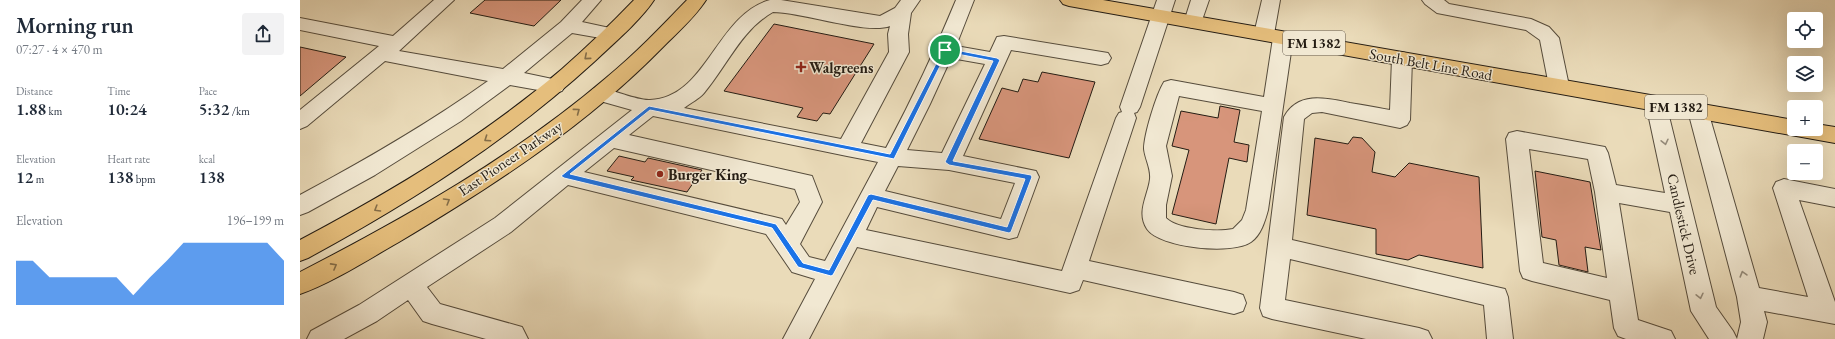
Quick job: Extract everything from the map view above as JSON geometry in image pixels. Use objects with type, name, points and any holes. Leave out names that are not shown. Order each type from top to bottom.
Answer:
[{"type":"main road","name":"East Pioneer Parkway","points":[[300,252],[354,223],[433,175],[501,129],[555,86],[612,34],[645,0]]},
{"type":"main road","name":"East Pioneer Parkway","points":[[300,284],[403,228],[484,179],[542,138],[600,94],[647,52],[697,0]]},
{"type":"main road","name":"South Belt Line Road","points":[[1069,0],[1163,8],[1193,22],[1787,127]]},
{"type":"main road","points":[[1823,133],[1835,135]]},
{"type":"street","points":[[300,121],[445,0]]},
{"type":"street","points":[[300,206],[367,169],[454,116],[507,77],[568,26],[592,0]]},
{"type":"street","points":[[796,339],[892,157],[945,50],[965,0]]},
{"type":"street","points":[[1193,22],[1200,0]]},
{"type":"street","points":[[1271,0],[1274,36],[1273,106],[1257,210],[1253,224],[1245,233],[1237,238],[1208,239],[1168,232],[1157,225],[1152,213],[1161,176],[1155,146],[1171,87],[1273,106]]},
{"type":"street","points":[[1431,0],[1444,9],[1531,25],[1542,31],[1549,38],[1558,86]]},
{"type":"street","points":[[320,339],[368,313],[504,225],[649,108],[676,103],[696,89],[733,37],[755,14],[770,6],[781,6],[882,22],[906,6]]},
{"type":"street","points":[[847,148],[899,52],[898,34],[906,6]]},
{"type":"street","points":[[850,236],[1070,283],[1163,8]]},
{"type":"street","points":[[300,24],[507,77],[555,86]]},
{"type":"street","points":[[568,26],[612,34]]},
{"type":"street","points":[[949,162],[1004,42],[1101,58]]},
{"type":"street","points":[[945,50],[997,60]]},
{"type":"street","points":[[1402,59],[1400,120],[1322,105],[1310,105],[1300,110],[1294,117],[1272,308],[1419,339]]},
{"type":"street","points":[[600,94],[649,108],[892,157],[949,162],[1028,177],[1009,230],[871,197]]},
{"type":"street","name":"Candlestick Drive","points":[[1656,104],[1704,311],[1724,339]]},
{"type":"street","points":[[1698,111],[1749,297],[1754,322],[1750,339]]},
{"type":"street","points":[[609,139],[804,182],[811,202],[787,245]]},
{"type":"street","points":[[1620,292],[1532,271],[1517,139],[1596,153],[1606,192],[1620,292],[1627,328],[1662,339]]},
{"type":"street","points":[[564,176],[774,226],[801,265],[831,273]]},
{"type":"street","points":[[1830,313],[1784,188],[1835,198]]},
{"type":"street","points":[[1606,192],[1680,205]]},
{"type":"street","points":[[1279,247],[1496,297],[1500,339]]},
{"type":"street","points":[[1075,268],[1234,303]]},
{"type":"street","points":[[411,285],[432,314],[513,335],[515,339]]},
{"type":"street","points":[[1749,297],[1830,313]]},
{"type":"building","points":[[485,0],[561,0],[534,26],[470,13]]},
{"type":"building","name":"Walgreens","points":[[774,24],[874,44],[830,114],[823,113],[817,121],[797,117],[803,108],[724,91]]},
{"type":"building","points":[[300,47],[346,57],[300,96]]},
{"type":"building","points":[[1042,72],[1095,82],[1069,158],[979,139],[1002,88],[1018,92],[1023,79],[1038,82]]},
{"type":"building","points":[[1220,106],[1240,110],[1234,142],[1249,145],[1247,162],[1229,158],[1216,224],[1172,214],[1189,150],[1172,146],[1181,111],[1218,118]]},
{"type":"building","points":[[1353,137],[1362,138],[1375,152],[1372,172],[1395,177],[1409,163],[1479,177],[1483,268],[1419,255],[1408,260],[1376,254],[1376,229],[1307,215],[1315,138],[1348,144]]},
{"type":"building","name":"Burger King","points":[[619,156],[645,162],[648,158],[702,170],[687,192],[631,180],[634,177],[607,171]]},
{"type":"building","points":[[1535,171],[1590,182],[1601,250],[1585,247],[1588,272],[1559,265],[1556,240],[1542,237]]},
{"type":"place","name":"Walgreens","points":[[801,67]]},
{"type":"place","name":"Burger King","points":[[660,174]]},
{"type":"route","points":[[945,50],[997,60],[949,162],[1028,177],[1009,230],[871,197],[831,273],[801,265],[774,226],[564,176],[649,108],[892,157],[920,104],[945,50]]}]
